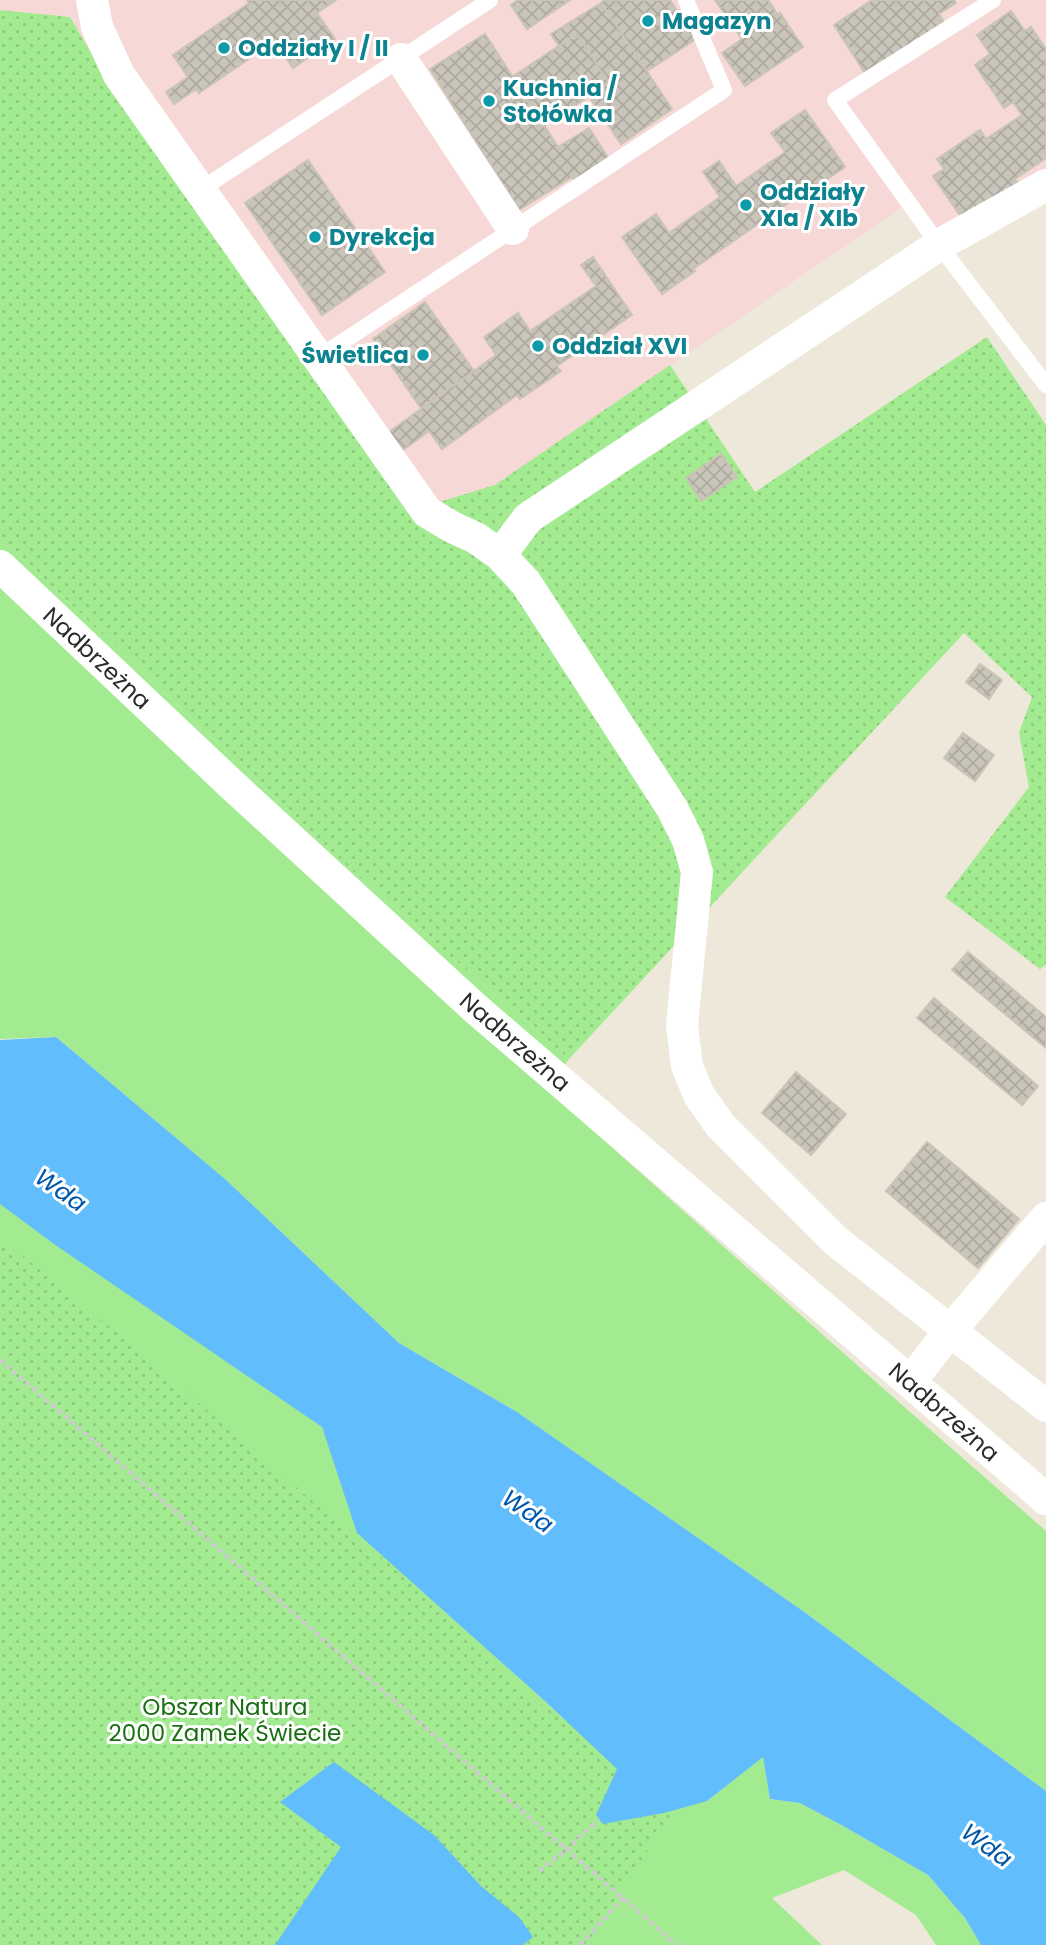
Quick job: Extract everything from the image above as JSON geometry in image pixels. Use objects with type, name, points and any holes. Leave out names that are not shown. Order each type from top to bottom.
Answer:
[{"type":"street","points":[[92,0],[97,27],[119,75],[427,512],[476,538],[500,555],[526,583],[672,808],[688,840],[697,872],[682,1025],[687,1066],[699,1096],[720,1125],[836,1241],[1046,1406]]},
{"type":"street","points":[[401,59],[513,229]]},
{"type":"street","points":[[500,555],[528,518],[939,245],[1046,185]]},
{"type":"street","name":"Nadbrzeżna","points":[[0,566],[231,784],[476,1009],[1046,1499]]},
{"type":"street","points":[[910,1382],[1046,1219]]},
{"type":"lane","points":[[200,190],[490,0]]},
{"type":"lane","points":[[318,358],[724,90],[686,0]]},
{"type":"lane","points":[[993,0],[835,100],[939,245],[1046,386]]},
{"type":"path","points":[[0,1360],[677,1945]]},
{"type":"path","points":[[538,1871],[566,1850],[598,1820]]},
{"type":"path","points":[[581,1944],[623,1898]]},
{"type":"shaded area","points":[[0,0],[1046,0],[1046,201],[939,260],[903,207],[495,485],[413,511],[108,82],[70,18],[0,10]]},
{"type":"green space","points":[[0,10],[70,17],[108,82],[413,510],[495,485],[670,365],[755,492],[987,337],[1046,425],[1046,965],[1040,969],[945,897],[1029,787],[1019,733],[1032,697],[964,633],[569,1059],[347,866],[0,537]]},
{"type":"green space","points":[[0,537],[347,866],[569,1059],[546,1089],[1046,1531],[1046,1791],[803,1611],[517,1412],[399,1343],[225,1179],[56,1037],[0,1039]]},
{"type":"green space","name":"Obszar Natura 2000 Zamek Świecie","points":[[0,1198],[322,1427],[358,1533],[547,1703],[617,1770],[707,1801],[763,1756],[770,1799],[800,1803],[928,1875],[965,1918],[981,1945],[936,1945],[916,1915],[844,1870],[772,1898],[822,1945],[0,1945]]},
{"type":"green space","name":"Obszar Natura 2000 Zamek Świecie","points":[[0,1237],[127,1341],[338,1523],[422,1590],[481,1655],[532,1699],[600,1741],[672,1813],[586,1945],[0,1945]]},
{"type":"water","name":"Wda","points":[[56,1037],[225,1179],[399,1343],[517,1412],[803,1611],[1046,1791],[1046,1945],[981,1945],[965,1918],[928,1875],[800,1803],[770,1799],[763,1757],[707,1801],[664,1813],[603,1824],[596,1815],[617,1769],[357,1533],[322,1427],[54,1244],[0,1204],[0,1040]]},
{"type":"water","points":[[334,1762],[434,1835],[481,1886],[519,1917],[533,1937],[523,1945],[275,1945],[341,1847],[280,1802]]},
{"type":"building","name":"Oddziały I / II","points":[[247,0],[336,0],[317,13],[335,39],[293,68],[275,41],[199,93],[196,89],[174,104],[166,92],[188,77],[173,55],[249,3]]},
{"type":"building","points":[[518,0],[570,0],[527,29],[511,5]]},
{"type":"building","name":"Magazyn","points":[[604,0],[670,0],[696,39],[647,71],[601,3]]},
{"type":"building","points":[[715,0],[768,0],[803,47],[745,86],[722,53],[742,39]]},
{"type":"building","points":[[872,0],[954,0],[956,3],[939,14],[945,24],[867,76],[834,25]]},
{"type":"building","points":[[601,3],[672,109],[621,144],[589,96],[609,83],[577,34],[559,46],[551,34]]},
{"type":"building","points":[[1011,11],[1025,31],[1031,27],[1046,49],[1046,158],[1015,179],[1018,184],[961,217],[933,176],[944,169],[937,159],[980,130],[986,139],[1022,115],[1013,102],[1004,108],[975,65],[990,54],[977,35]]},
{"type":"building","name":"Kuchnia / Stołówka","points":[[485,34],[558,147],[589,128],[612,164],[577,186],[572,177],[519,210],[430,69]]},
{"type":"building","points":[[577,34],[609,83],[544,126],[512,77]]},
{"type":"building","name":"Oddziały XIa / XIb","points":[[805,110],[845,167],[693,269],[695,271],[662,294],[622,237],[656,214],[669,233],[720,197],[703,172],[719,161],[736,186],[785,152],[771,133]]},
{"type":"building","name":"Dyrekcja","points":[[308,160],[385,272],[322,315],[245,203]]},
{"type":"building","name":"Oddział XVI","points":[[593,257],[632,315],[557,366],[561,371],[520,399],[517,395],[442,449],[429,431],[403,450],[389,432],[496,355],[484,337],[518,313],[530,331],[596,286],[581,265]]},
{"type":"building","name":"Świetlica","points":[[425,302],[474,371],[421,408],[373,339]]},
{"type":"building","points":[[721,454],[737,477],[701,501],[686,478]]},
{"type":"building","points":[[980,664],[1002,680],[989,699],[966,682]]},
{"type":"building","points":[[963,733],[994,755],[975,781],[944,758]]},
{"type":"building","points":[[968,952],[1046,1017],[1046,1048],[952,970]]},
{"type":"building","points":[[934,998],[1038,1086],[1022,1105],[917,1018]]},
{"type":"building","points":[[796,1072],[846,1114],[811,1155],[762,1113]]},
{"type":"building","points":[[927,1142],[1019,1219],[978,1268],[886,1191]]},
{"type":"place","name":"Magazyn","points":[[648,21]]},
{"type":"place","name":"Oddziały I / II","points":[[224,48]]},
{"type":"place","name":"Kuchnia / Stołówka","points":[[489,101]]},
{"type":"place","name":"Oddziały XIa / XIb","points":[[746,205]]},
{"type":"place","name":"Dyrekcja","points":[[315,237]]},
{"type":"place","name":"Oddział XVI","points":[[538,346]]},
{"type":"place","name":"Świetlica","points":[[423,355]]}]
